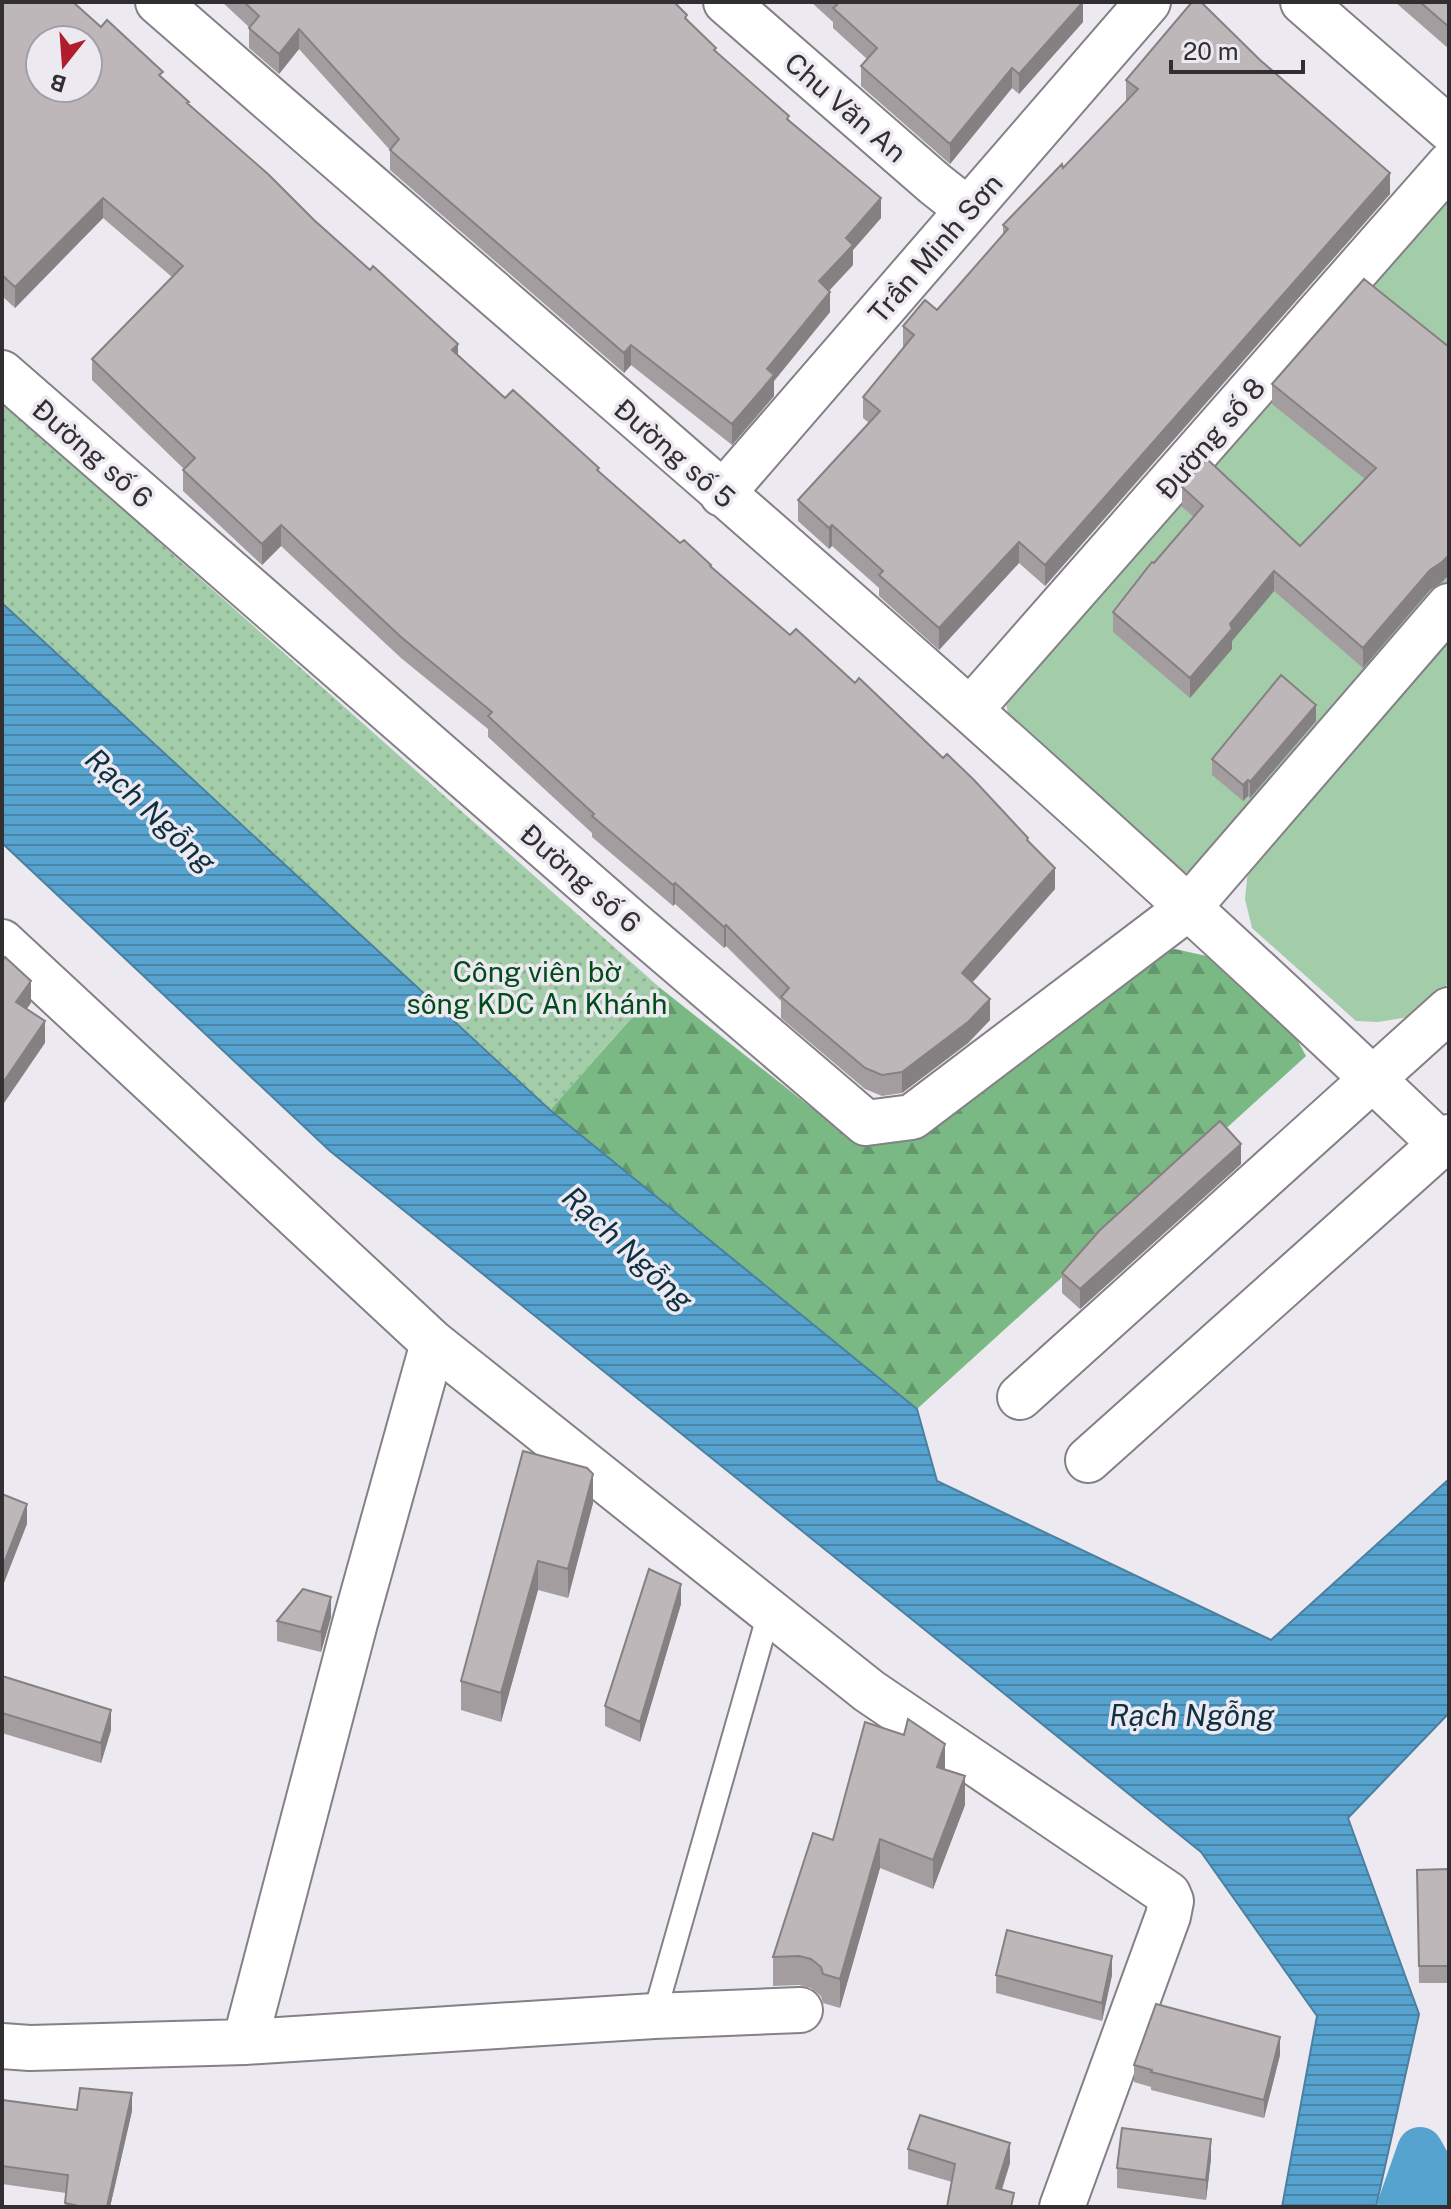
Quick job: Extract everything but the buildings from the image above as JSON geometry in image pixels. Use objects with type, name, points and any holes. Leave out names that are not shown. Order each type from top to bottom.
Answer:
[{"type":"street","name":"Đường số 5","points":[[158,2],[970,710],[1445,1140]]},
{"type":"street","name":"Chu Văn An","points":[[726,2],[968,210]]},
{"type":"street","name":"Trần Minh Sơn","points":[[722,494],[1148,2]]},
{"type":"street","points":[[1303,2],[1449,129]]},
{"type":"street","name":"Đường số 8","points":[[970,710],[1449,165]]},
{"type":"street","name":"Đường số 6","points":[[2,373],[607,902],[866,1123],[912,1117],[1188,908],[1449,606]]},
{"type":"street","points":[[2,942],[433,1343],[869,1691],[1168,1894],[1171,1901],[1168,1916],[1062,2207]]},
{"type":"street","points":[[1020,1397],[1449,1010]]},
{"type":"street","points":[[1088,1460],[1445,1140]]},
{"type":"street","points":[[245,2042],[355,1623],[433,1343]]},
{"type":"street","points":[[2,2046],[30,2048],[245,2042],[654,2016],[800,2010]]},
{"type":"lane","points":[[654,2016],[769,1613]]},
{"type":"green space","points":[[1449,186],[1449,590],[1204,873],[1180,872],[1009,718],[1004,694]]},
{"type":"green space","name":"Công viên bờ sông KDC An Khánh","points":[[2,402],[659,987],[550,1110],[2,603]]},
{"type":"green space","points":[[1449,622],[1449,983],[1409,1017],[1378,1022],[1356,1021],[1252,928],[1245,899],[1248,870]]},
{"type":"green space","points":[[1175,949],[1211,957],[1293,1032],[1306,1056],[917,1409],[550,1110],[659,987],[808,1105],[849,1131],[1145,957]]},
{"type":"water","name":"Rạch Ngỗng","points":[[2,603],[550,1110],[917,1409],[937,1481],[1271,1640],[1449,1479],[1449,1713],[1348,1818],[1419,2014],[1376,2207],[1282,2207],[1317,2016],[1201,1852],[330,1151],[2,843]]},
{"type":"waterway","points":[[1400,2207],[1420,2150],[1449,2201]]}]
